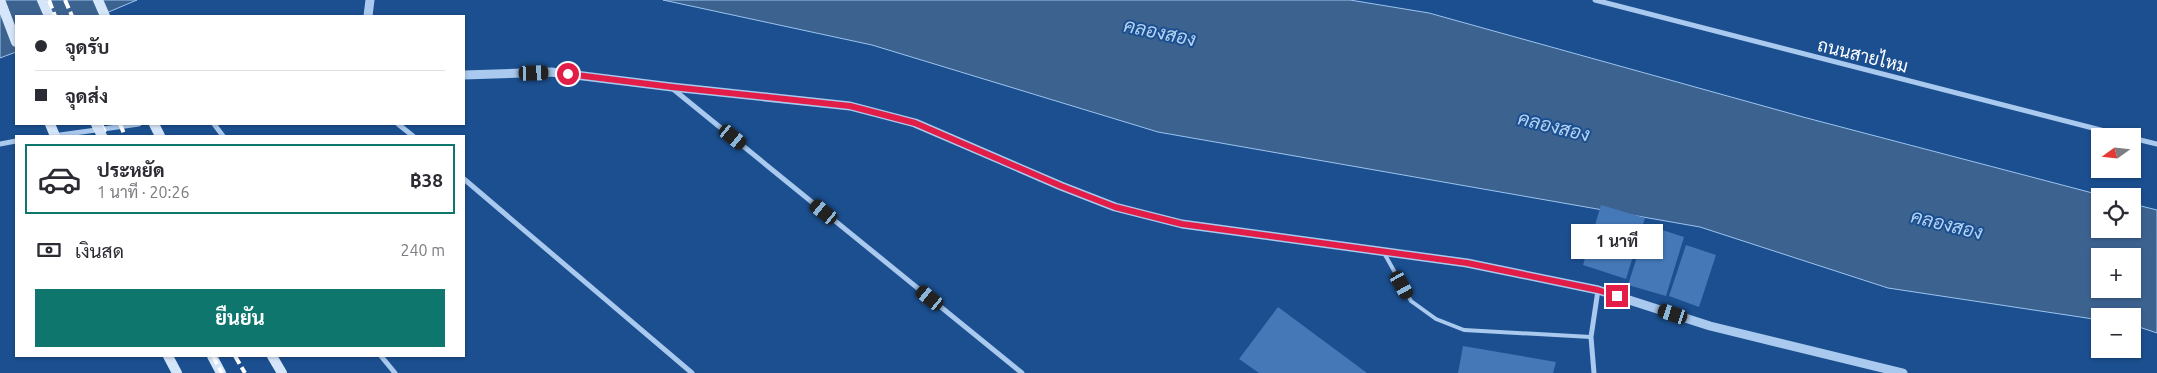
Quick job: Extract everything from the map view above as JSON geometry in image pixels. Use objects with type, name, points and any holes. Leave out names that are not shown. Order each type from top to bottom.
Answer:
[{"type":"main road","points":[[0,0],[15,39]]},
{"type":"main road","points":[[42,0],[49,15]]},
{"type":"main road","points":[[98,0],[105,15]]},
{"type":"main road","points":[[169,357],[178,373]]},
{"type":"main road","points":[[213,357],[221,373]]},
{"type":"main road","points":[[273,357],[282,373]]},
{"type":"street","points":[[368,15],[370,0]]},
{"type":"street","name":"ถนนสายไหม","points":[[1595,0],[2093,128]]},
{"type":"street","points":[[465,75],[551,72],[850,106],[915,123],[1061,186],[1115,207],[1182,224],[1467,263],[1598,290],[1710,326],[1903,373]]},
{"type":"street","points":[[672,87],[1022,373]]},
{"type":"street","points":[[61,135],[132,125]]},
{"type":"street","points":[[399,125],[412,135]]},
{"type":"street","points":[[2141,140],[2157,144]]},
{"type":"street","points":[[0,144],[15,141]]},
{"type":"street","points":[[465,180],[692,373]]},
{"type":"street","points":[[1594,373],[1590,337],[1598,290]]},
{"type":"street","points":[[382,357],[395,373]]},
{"type":"lane","points":[[1384,253],[1411,301],[1436,319],[1464,330],[1590,337]]},
{"type":"water","points":[[0,0],[137,0],[101,15],[15,15],[15,52],[0,58]]},
{"type":"water","name":"คลองสอง","points":[[663,0],[1350,0],[1429,13],[1803,117],[2091,193],[2091,238],[2141,238],[2141,206],[2157,210],[2157,333],[2141,328],[2141,308],[2091,308],[2091,319],[1888,288],[1700,227],[1158,132],[872,45]]},
{"type":"building","points":[[1601,205],[1645,218],[1626,279],[1583,265]]},
{"type":"building","points":[[1647,225],[1684,237],[1666,296],[1628,285]]},
{"type":"building","points":[[1686,245],[1716,255],[1699,307],[1669,296]]},
{"type":"building","points":[[1278,307],[1367,373],[1259,373],[1239,359]]},
{"type":"building","points":[[1463,346],[1556,362],[1553,373],[1458,373]]},
{"type":"railway","points":[[49,0],[55,15]]},
{"type":"railway","points":[[65,0],[72,15]]},
{"type":"railway","points":[[102,125],[106,135]]},
{"type":"railway","points":[[120,125],[125,135]]},
{"type":"railway","points":[[214,357],[222,373]]},
{"type":"railway","points":[[236,357],[245,373]]},
{"type":"route","points":[[568,74],[850,106],[915,123],[1061,186],[1115,207],[1182,224],[1467,263],[1598,290],[1617,296]]}]
